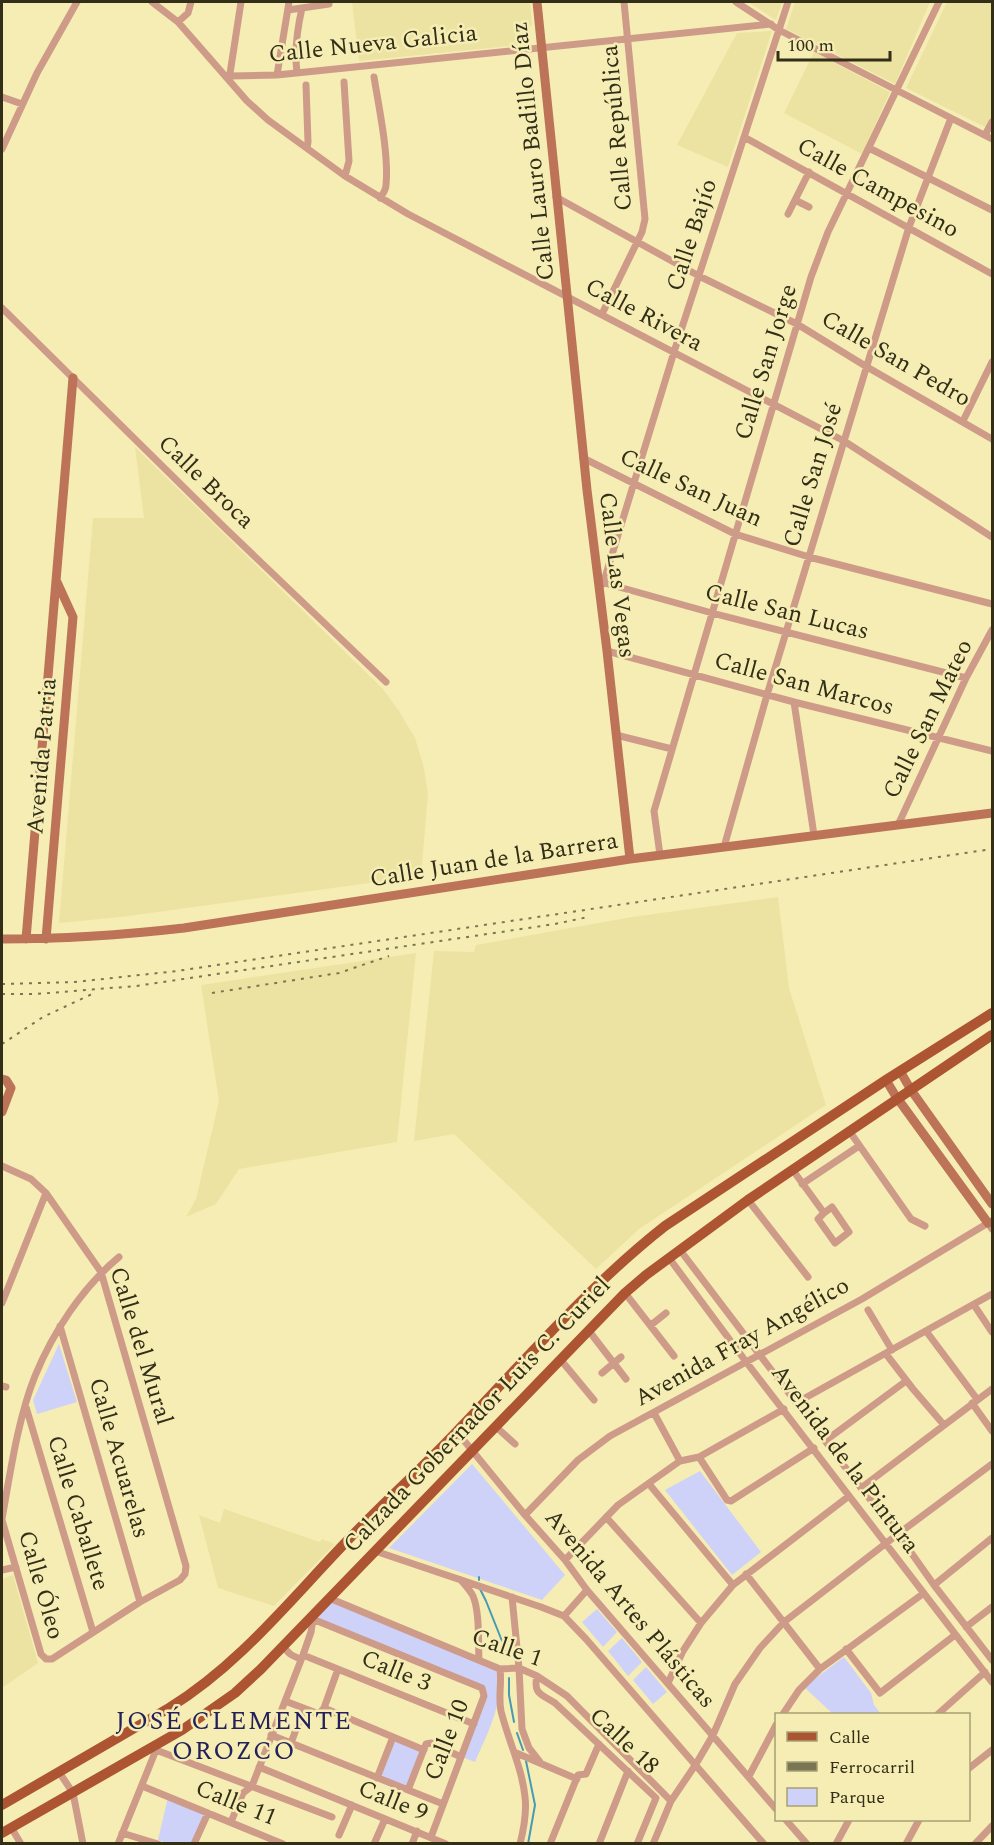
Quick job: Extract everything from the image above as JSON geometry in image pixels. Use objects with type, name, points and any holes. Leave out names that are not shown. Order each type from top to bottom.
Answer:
[{"type":"main road","name":"Calzada Gobernador Luis C. Curiel","points":[[2,1805],[191,1695],[219,1672],[244,1650],[347,1540],[457,1432],[597,1284],[636,1248],[665,1226],[886,1080],[993,1013]]},
{"type":"main road","name":"Calzada Gobernador Luis C. Curiel","points":[[6,1830],[205,1715],[235,1693],[311,1619],[471,1450],[625,1293],[669,1258],[792,1169],[993,1035]]},
{"type":"street","points":[[2,149],[37,73],[77,2]]},
{"type":"street","name":"Calle Rivera","points":[[152,2],[178,22],[230,78],[247,101],[268,120],[345,176],[408,214],[844,441],[993,537]]},
{"type":"street","points":[[178,22],[188,12],[191,2]]},
{"type":"street","points":[[230,78],[241,2]]},
{"type":"street","points":[[277,75],[290,2]]},
{"type":"street","points":[[288,10],[329,4],[329,2]]},
{"type":"street","name":"Calle Lauro Badillo Díaz","points":[[537,2],[567,297]]},
{"type":"street","name":"Calle República","points":[[602,314],[642,232],[645,219],[624,2]]},
{"type":"street","points":[[736,2],[779,30],[989,137],[993,122]]},
{"type":"street","name":"Calle Bajío","points":[[601,582],[788,2]]},
{"type":"street","name":"Calle San Jorge","points":[[660,855],[654,810],[811,277],[828,232],[939,2]]},
{"type":"street","points":[[297,72],[295,60],[297,30],[302,9]]},
{"type":"street","name":"Calle Nueva Galicia","points":[[230,78],[771,24]]},
{"type":"street","points":[[374,78],[385,155],[386,185],[380,198]]},
{"type":"street","points":[[344,82],[349,161],[345,176]]},
{"type":"street","points":[[306,85],[307,148]]},
{"type":"street","points":[[2,97],[22,104]]},
{"type":"street","name":"Calle San José","points":[[724,847],[767,695],[909,227],[951,118]]},
{"type":"street","name":"Calle Campesino","points":[[744,137],[993,274]]},
{"type":"street","points":[[869,148],[993,210]]},
{"type":"street","points":[[788,214],[809,172]]},
{"type":"street","name":"Calle San Pedro","points":[[556,197],[699,276],[797,324],[993,439]]},
{"type":"street","points":[[795,200],[808,207]]},
{"type":"street","name":"Calle Las Vegas","points":[[567,297],[583,458],[601,582],[630,859]]},
{"type":"street","name":"Calle Broca","points":[[2,308],[217,520],[386,682]]},
{"type":"street","points":[[963,421],[993,362]]},
{"type":"street","name":"Avenida Patria","points":[[26,939],[73,378]]},
{"type":"street","name":"Calle San Juan","points":[[583,458],[735,534],[809,556],[993,604]]},
{"type":"street","name":"Avenida Patria","points":[[46,939],[73,617],[56,580]]},
{"type":"street","name":"Calle San Lucas","points":[[601,582],[966,678]]},
{"type":"street","name":"Calle San Mateo","points":[[898,825],[966,678],[993,630]]},
{"type":"street","name":"Calle San Marcos","points":[[607,651],[767,695],[993,752]]},
{"type":"street","points":[[794,702],[814,835]]},
{"type":"street","points":[[616,735],[672,749]]},
{"type":"street","name":"Calle Juan de la Barrera","points":[[2,939],[123,935],[180,929],[630,859],[993,813]]},
{"type":"street","points":[[900,1071],[911,1090],[989,1192],[993,1204]]},
{"type":"street","points":[[2,1079],[6,1080],[10,1088],[2,1112]]},
{"type":"street","points":[[886,1080],[991,1225]]},
{"type":"street","points":[[850,1131],[911,1220],[925,1226]]},
{"type":"street","points":[[802,1184],[859,1146]]},
{"type":"street","name":"Calle del Mural","points":[[2,1166],[30,1179],[46,1193],[101,1272],[186,1566],[185,1574],[180,1580],[140,1602]]},
{"type":"street","points":[[792,1169],[824,1213]]},
{"type":"street","points":[[974,1203],[977,1198],[989,1192]]},
{"type":"street","points":[[2,1303],[46,1193]]},
{"type":"street","points":[[748,1200],[808,1277]]},
{"type":"street","points":[[832,1207],[849,1232],[835,1243],[818,1219],[824,1213],[832,1207]]},
{"type":"street","name":"Avenida Fray Angélico","points":[[525,1515],[578,1460],[610,1436],[862,1299],[991,1225]]},
{"type":"street","name":"Avenida de la Pintura","points":[[680,1250],[993,1660]]},
{"type":"street","points":[[2,1520],[26,1405],[35,1376],[60,1326],[101,1272],[119,1257]]},
{"type":"street","name":"Avenida de la Pintura","points":[[669,1258],[993,1682]]},
{"type":"street","points":[[625,1293],[674,1356]]},
{"type":"street","points":[[796,1403],[993,1294]]},
{"type":"street","points":[[974,1305],[993,1332]]},
{"type":"street","points":[[868,1310],[906,1381],[944,1425]]},
{"type":"street","points":[[651,1325],[666,1313]]},
{"type":"street","name":"Calle Acuarelas","points":[[60,1326],[140,1602]]},
{"type":"street","points":[[589,1331],[626,1379]]},
{"type":"street","points":[[926,1331],[993,1431]]},
{"type":"street","points":[[602,1373],[621,1357]]},
{"type":"street","points":[[560,1359],[594,1400]]},
{"type":"street","points":[[825,1441],[906,1381]]},
{"type":"street","points":[[861,1488],[993,1389]]},
{"type":"street","name":"Calle Caballete","points":[[26,1405],[93,1632]]},
{"type":"street","points":[[565,1560],[618,1505],[680,1461],[699,1457],[784,1409]]},
{"type":"street","points":[[654,1413],[680,1461]]},
{"type":"street","points":[[495,1426],[515,1444]]},
{"type":"street","name":"Avenida Artes Plásticas","points":[[457,1432],[565,1560],[587,1590],[775,1807]]},
{"type":"street","points":[[699,1457],[727,1500],[731,1501],[814,1448]]},
{"type":"street","points":[[653,1844],[671,1801],[713,1735],[735,1684],[760,1647],[784,1622],[993,1464]]},
{"type":"street","points":[[649,1484],[733,1585]]},
{"type":"street","points":[[668,1683],[683,1651],[701,1623],[733,1585],[849,1496]]},
{"type":"street","points":[[606,1517],[701,1623]]},
{"type":"street","name":"Calle Óleo","points":[[2,1520],[41,1654],[46,1659],[52,1659],[93,1632]]},
{"type":"street","points":[[934,1585],[993,1538]]},
{"type":"street","points":[[375,1551],[564,1616],[764,1844]]},
{"type":"street","points":[[2,1570],[16,1567]]},
{"type":"street","points":[[746,1574],[820,1669]]},
{"type":"street","points":[[461,1580],[475,1603],[479,1660]]},
{"type":"street","points":[[564,1616],[587,1590]]},
{"type":"street","points":[[784,1713],[799,1690],[820,1669],[924,1593]]},
{"type":"street","points":[[512,1597],[522,1729],[530,1748],[540,1762]]},
{"type":"street","name":"Calle 1","points":[[329,1598],[500,1669],[519,1668],[537,1676],[567,1696],[671,1801]]},
{"type":"street","points":[[93,1632],[140,1602]]},
{"type":"street","points":[[966,1627],[993,1607]]},
{"type":"street","points":[[231,1822],[243,1793],[252,1786],[311,1632],[311,1619]]},
{"type":"street","name":"Calle 1","points":[[311,1619],[480,1686],[484,1691]]},
{"type":"street","points":[[846,1649],[880,1693],[955,1635]]},
{"type":"street","name":"Calle 3","points":[[283,1645],[292,1656],[338,1669],[474,1724]]},
{"type":"street","points":[[285,1701],[319,1714],[324,1708],[338,1669]]},
{"type":"street","points":[[500,1669],[502,1684],[500,1708],[525,1798],[525,1819],[520,1844]]},
{"type":"street","points":[[939,1713],[986,1672]]},
{"type":"street","name":"Calle 18","points":[[537,1676],[536,1689],[555,1703],[656,1798],[638,1844]]},
{"type":"street","name":"Calle 10","points":[[430,1837],[474,1724],[484,1691]]},
{"type":"street","points":[[291,1743],[304,1708]]},
{"type":"street","points":[[324,1708],[393,1737],[425,1747]]},
{"type":"street","points":[[749,1776],[775,1729]]},
{"type":"street","points":[[271,1736],[443,1804]]},
{"type":"street","points":[[377,1778],[393,1737]]},
{"type":"street","points":[[408,1790],[425,1747],[431,1743],[461,1757]]},
{"type":"street","points":[[550,1844],[578,1775],[586,1774],[599,1744]]},
{"type":"street","name":"Calle 9","points":[[142,1786],[156,1750],[332,1817]]},
{"type":"street","points":[[970,1768],[993,1750]]},
{"type":"street","points":[[514,1752],[577,1779]]},
{"type":"street","name":"Calle 9","points":[[259,1767],[446,1844]]},
{"type":"street","points":[[599,1844],[628,1771]]},
{"type":"street","points":[[59,1772],[73,1792],[83,1844]]},
{"type":"street","points":[[118,1844],[142,1786]]},
{"type":"street","name":"Calle 11","points":[[142,1786],[283,1844]]},
{"type":"street","points":[[339,1835],[352,1805]]},
{"type":"street","points":[[194,1844],[208,1813]]},
{"type":"street","points":[[374,1844],[385,1819]]},
{"type":"street","points":[[787,1821],[807,1844]]},
{"type":"street","points":[[836,1844],[848,1821]]},
{"type":"street","points":[[906,1844],[918,1821]]},
{"type":"street","points":[[975,1844],[993,1826]]},
{"type":"street","points":[[6,1830],[21,1844]]},
{"type":"street","points":[[412,1844],[417,1832]]},
{"type":"street","points":[[123,1833],[158,1844]]},
{"type":"shaded area","points":[[352,2],[530,2],[532,24],[521,45],[359,61]]},
{"type":"shaded area","points":[[748,2],[782,2],[776,20]]},
{"type":"shaded area","points":[[795,2],[930,2],[895,84],[786,29]]},
{"type":"shaded area","points":[[947,2],[992,2],[992,119],[987,128],[906,88]]},
{"type":"shaded area","points":[[772,31],[728,167],[677,145],[737,33]]},
{"type":"shaded area","points":[[814,52],[890,92],[862,154],[784,113]]},
{"type":"shaded area","points":[[135,447],[383,689],[399,711],[415,738],[424,768],[428,794],[421,876],[121,917],[59,923],[93,518],[144,518]]},
{"type":"shaded area","points":[[778,897],[789,988],[826,1105],[639,1229],[596,1269],[454,1134],[414,1141],[434,951],[474,952],[476,945],[632,917]]},
{"type":"shaded area","points":[[416,953],[397,1142],[239,1169],[216,1204],[186,1217],[196,1199],[219,1101],[201,985]]},
{"type":"shaded area","points":[[224,1509],[320,1542],[322,1539],[335,1544],[274,1606],[218,1588],[199,1515],[220,1523]]},
{"type":"shaded area","points":[[13,1575],[38,1663],[2,1688],[2,1579]]},
{"type":"green space","points":[[59,1344],[77,1402],[37,1414],[33,1400]]},
{"type":"green space","points":[[472,1464],[565,1575],[542,1600],[389,1548]]},
{"type":"green space","points":[[700,1471],[761,1552],[732,1575],[665,1490]]},
{"type":"green space","points":[[329,1598],[499,1670],[497,1706],[475,1762],[462,1757],[486,1698],[482,1686],[317,1620]]},
{"type":"green space","points":[[597,1609],[617,1632],[603,1647],[582,1622]]},
{"type":"green space","points":[[622,1638],[642,1662],[628,1676],[608,1651]]},
{"type":"green space","points":[[844,1657],[871,1693],[874,1705],[880,1713],[832,1713],[804,1687]]},
{"type":"green space","points":[[646,1667],[667,1692],[653,1704],[633,1680]]},
{"type":"green space","points":[[393,1737],[424,1750],[408,1790],[377,1778]]},
{"type":"green space","points":[[168,1797],[208,1813],[196,1843],[167,1843],[158,1840]]},
{"type":"waterway","points":[[480,1589],[506,1651]]},
{"type":"waterway","points":[[509,1678],[509,1695],[514,1722]]},
{"type":"waterway","points":[[517,1733],[523,1750]]},
{"type":"waterway","points":[[526,1761],[535,1805],[528,1844]]},
{"type":"railway","points":[[2,984],[75,982],[177,971],[992,849]]},
{"type":"railway","points":[[2,994],[36,994],[136,986],[555,924],[588,917]]},
{"type":"railway","points":[[212,993],[339,973],[389,956]]},
{"type":"railway","points":[[2,1044],[43,1017],[92,994]]},
{"type":"district","name":"JOSÉ CLEMENTE OROZCO","points":[[234,1736]]}]
